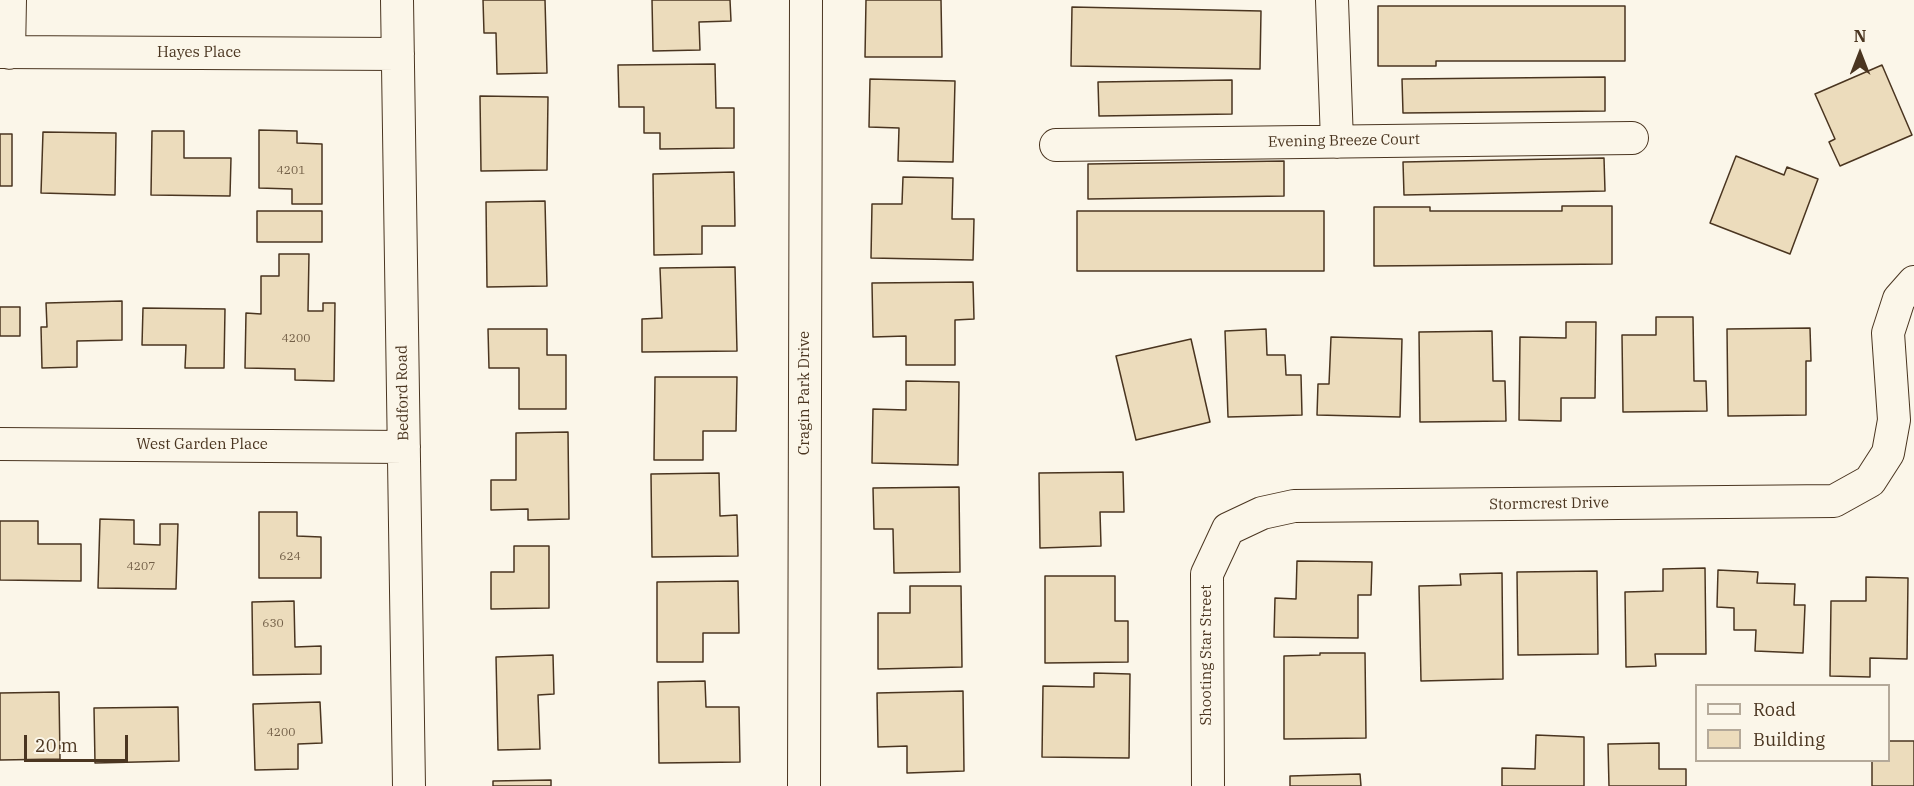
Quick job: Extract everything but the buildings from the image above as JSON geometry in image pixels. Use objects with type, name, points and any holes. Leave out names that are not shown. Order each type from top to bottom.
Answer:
[{"type":"street","points":[[5,52],[10,0]]},
{"type":"street","name":"Bedford Road","points":[[398,0],[409,786]]},
{"type":"street","name":"Cragin Park Drive","points":[[804,786],[806,0]]},
{"type":"street","points":[[1332,0],[1337,142]]},
{"type":"street","name":"Hayes Place","points":[[5,52],[398,54]]},
{"type":"street","name":"Evening Breeze Court","points":[[1056,145],[1632,138]]},
{"type":"street","name":"Stormcrest Drive","points":[[1228,529],[1262,513],[1294,506],[1834,501],[1870,481],[1888,453],[1894,420],[1888,333],[1899,299],[1914,282]]},
{"type":"street","name":"West Garden Place","points":[[0,444],[404,447]]},
{"type":"street","name":"Shooting Star Street","points":[[1208,786],[1207,574],[1228,529]]}]
